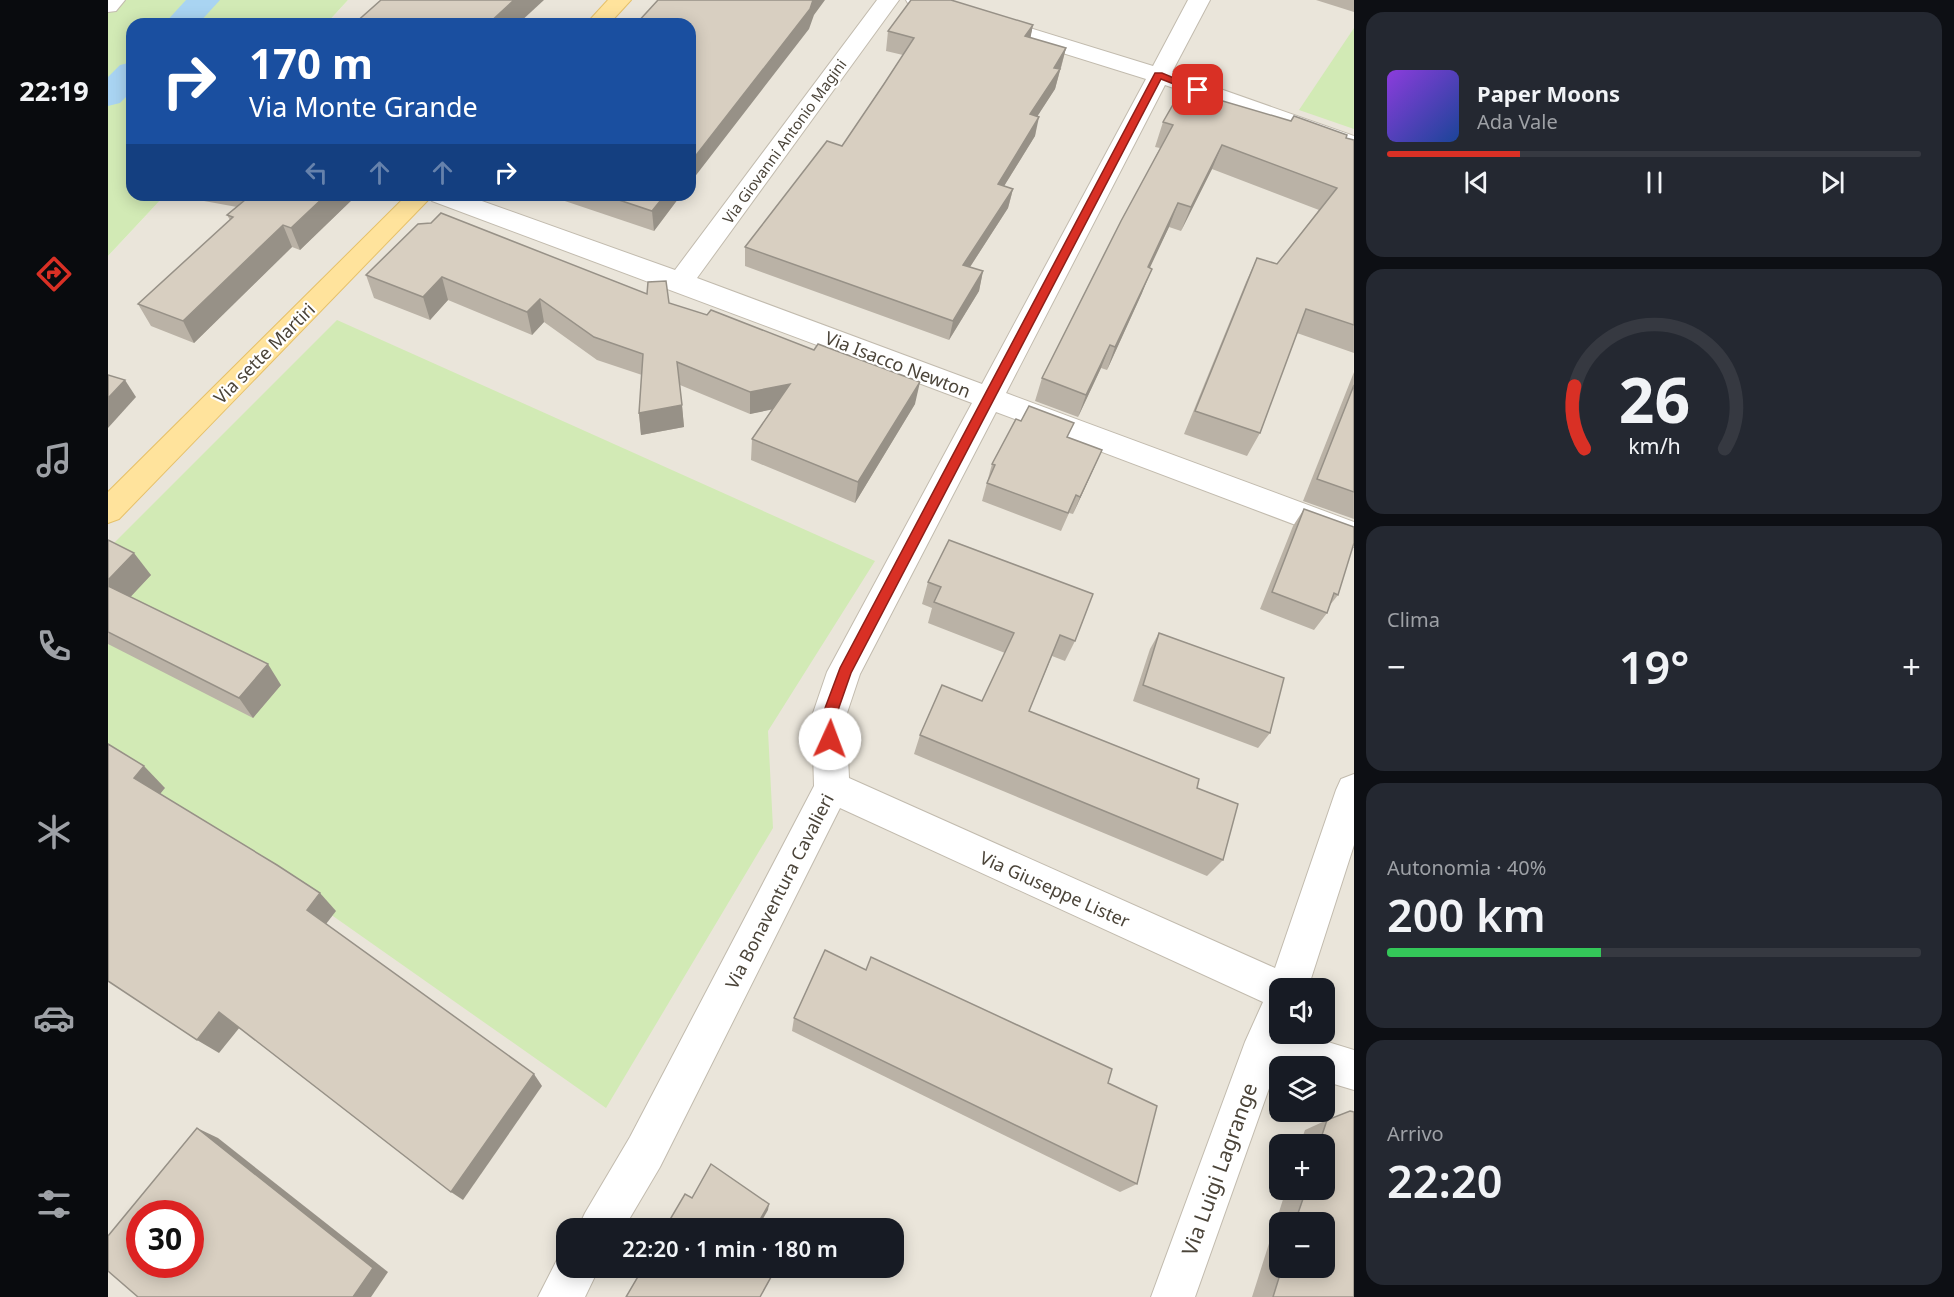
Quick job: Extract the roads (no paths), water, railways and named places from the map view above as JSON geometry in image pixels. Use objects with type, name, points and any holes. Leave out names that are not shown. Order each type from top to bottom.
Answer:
[{"type":"main road","points":[[603,18],[620,0]]},
{"type":"main road","name":"Via sette Martiri","points":[[108,511],[415,201]]},
{"type":"street","points":[[108,6],[114,0]]},
{"type":"street","name":"Via Giovanni Antonio Magini","points":[[680,282],[888,0]]},
{"type":"street","points":[[917,0],[1158,75],[1354,144]]},
{"type":"street","name":"Via Bonaventura Cavalieri","points":[[606,1218],[645,1152],[832,787],[829,716],[844,672],[1199,0]]},
{"type":"street","name":"Via Isacco Newton","points":[[457,201],[1354,535]]},
{"type":"street","name":"Via Giuseppe Lister","points":[[832,787],[1269,985]]},
{"type":"street","points":[[1291,978],[1354,790]]},
{"type":"street","name":"Via Luigi Lagrange","points":[[1173,1297],[1269,1033]]},
{"type":"street","points":[[1307,1044],[1354,1070]]},
{"type":"street","points":[[560,1297],[571,1278]]},
{"type":"waterway","points":[[186,18],[204,0]]},
{"type":"waterway","points":[[108,96],[126,78]]}]
